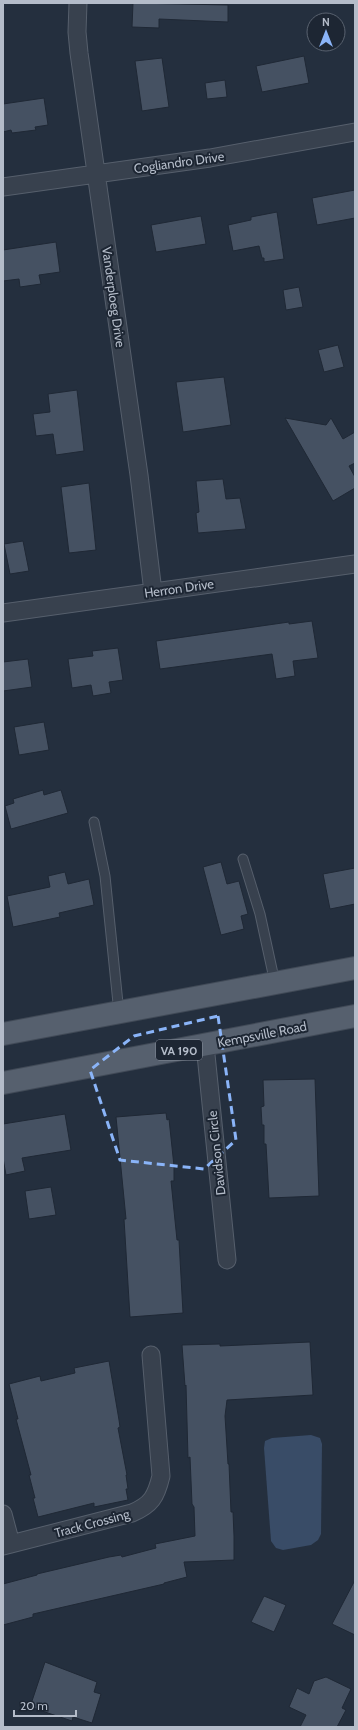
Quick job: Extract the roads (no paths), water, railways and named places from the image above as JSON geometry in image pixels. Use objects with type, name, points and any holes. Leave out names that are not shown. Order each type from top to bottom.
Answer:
[{"type":"main road","points":[[3,1034],[355,968]]},
{"type":"main road","name":"Kempsville Road","points":[[3,1083],[355,1016]]},
{"type":"street","name":"Vanderploeg Drive","points":[[78,3],[78,53],[106,232],[128,407],[139,475],[153,592]]},
{"type":"street","name":"Cogliandro Drive","points":[[3,187],[210,158],[355,132]]},
{"type":"street","name":"Herron Drive","points":[[3,613],[355,564]]},
{"type":"street","name":"Davidson Circle","points":[[205,1045],[227,1260]]},
{"type":"street","name":"Track Crossing","points":[[7,1545],[132,1513],[142,1509],[151,1502],[158,1490],[161,1476],[151,1355]]},
{"type":"street","points":[[3,1514],[7,1545]]},
{"type":"lane","points":[[94,822],[105,876],[119,1012]]},
{"type":"lane","points":[[243,859],[260,914],[275,983]]},
{"type":"water","points":[[311,1435],[320,1438],[322,1444],[321,1534],[318,1540],[311,1545],[283,1550],[276,1548],[271,1541],[264,1448],[265,1441],[272,1438]]}]
